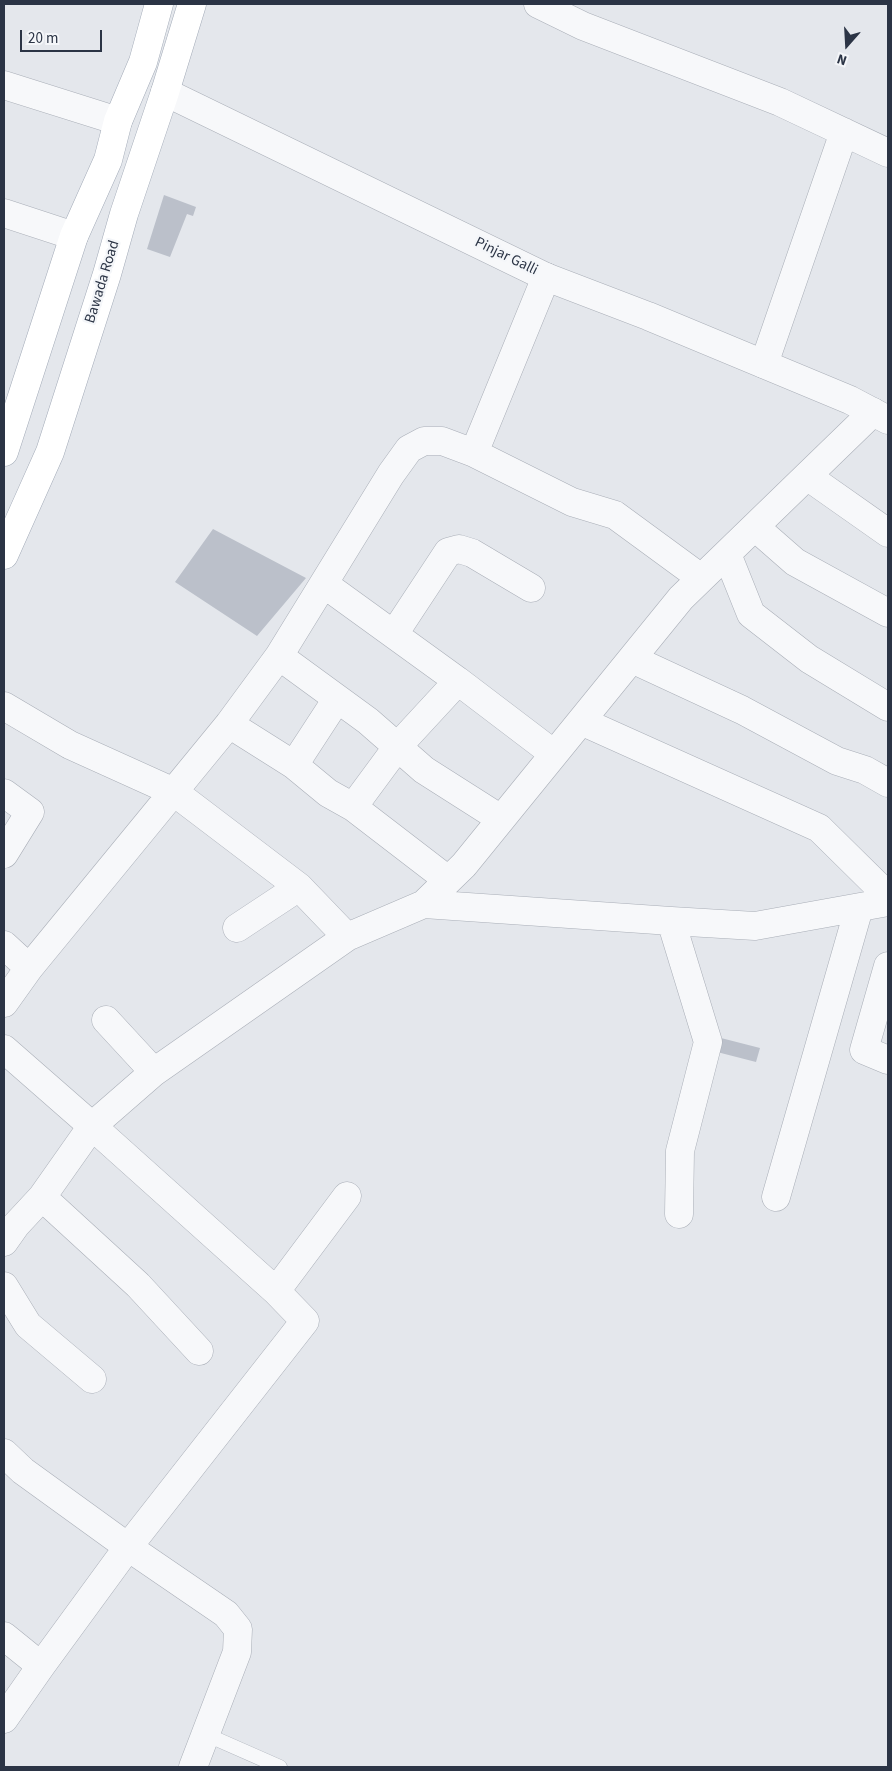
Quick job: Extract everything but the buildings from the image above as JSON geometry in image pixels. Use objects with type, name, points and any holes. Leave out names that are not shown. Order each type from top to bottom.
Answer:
[{"type":"main road","points":[[4,452],[74,236],[108,160],[118,121],[143,62],[159,4]]},
{"type":"main road","name":"Bawada Road","points":[[4,555],[50,452],[192,4]]},
{"type":"street","points":[[538,4],[583,26],[780,102],[888,153]]},
{"type":"street","name":"Pinjar Galli","points":[[143,62],[165,92],[546,277],[648,316],[764,364],[850,400],[884,418]]},
{"type":"street","points":[[4,85],[118,121]]},
{"type":"street","points":[[764,364],[844,132]]},
{"type":"street","points":[[4,213],[74,236]]},
{"type":"street","points":[[474,453],[546,277]]},
{"type":"street","points":[[4,1242],[16,1225],[42,1196],[92,1126],[154,1072],[347,937],[424,904],[464,865],[681,598],[807,476],[884,418]]},
{"type":"street","points":[[4,1002],[29,968],[229,724],[279,656],[392,474],[409,450],[424,441],[442,442],[474,453],[572,502],[615,514],[702,578]]},
{"type":"street","points":[[807,476],[888,533]]},
{"type":"street","points":[[755,527],[795,562],[888,613]]},
{"type":"street","points":[[394,634],[448,552],[459,549],[472,553],[531,588]]},
{"type":"street","points":[[727,554],[751,614],[810,659],[888,707]]},
{"type":"street","points":[[324,584],[458,681],[554,754]]},
{"type":"street","points":[[279,656],[368,721],[424,770],[501,819]]},
{"type":"street","points":[[632,659],[742,710],[837,760],[865,770],[888,783]]},
{"type":"street","points":[[353,807],[398,746],[458,681]]},
{"type":"street","points":[[294,766],[337,699]]},
{"type":"street","points":[[4,706],[70,745],[174,792],[299,887],[347,937]]},
{"type":"street","points":[[581,721],[819,828],[888,896]]},
{"type":"street","points":[[229,724],[294,766],[328,793],[353,807],[448,880]]},
{"type":"street","points":[[4,793],[30,812],[4,854]]},
{"type":"street","points":[[237,928],[299,887]]},
{"type":"street","points":[[424,904],[672,922],[756,926],[888,902]]},
{"type":"street","points":[[776,1197],[859,908]]},
{"type":"street","points":[[672,922],[708,1042],[680,1151],[678,1214]]},
{"type":"street","points":[[4,945],[29,968]]},
{"type":"street","points":[[888,966],[864,1050],[888,1060]]},
{"type":"street","points":[[106,1020],[154,1072]]},
{"type":"street","points":[[4,1049],[276,1291],[305,1321],[128,1547],[4,1718]]},
{"type":"street","points":[[42,1196],[138,1285],[200,1352]]},
{"type":"street","points":[[276,1291],[347,1196]]},
{"type":"street","points":[[4,1286],[28,1325],[92,1379]]},
{"type":"street","points":[[4,1453],[23,1471],[128,1547],[226,1614],[238,1629],[237,1652],[193,1767]]},
{"type":"street","points":[[4,1636],[41,1666]]},
{"type":"lane","points":[[205,1734],[280,1767]]}]
